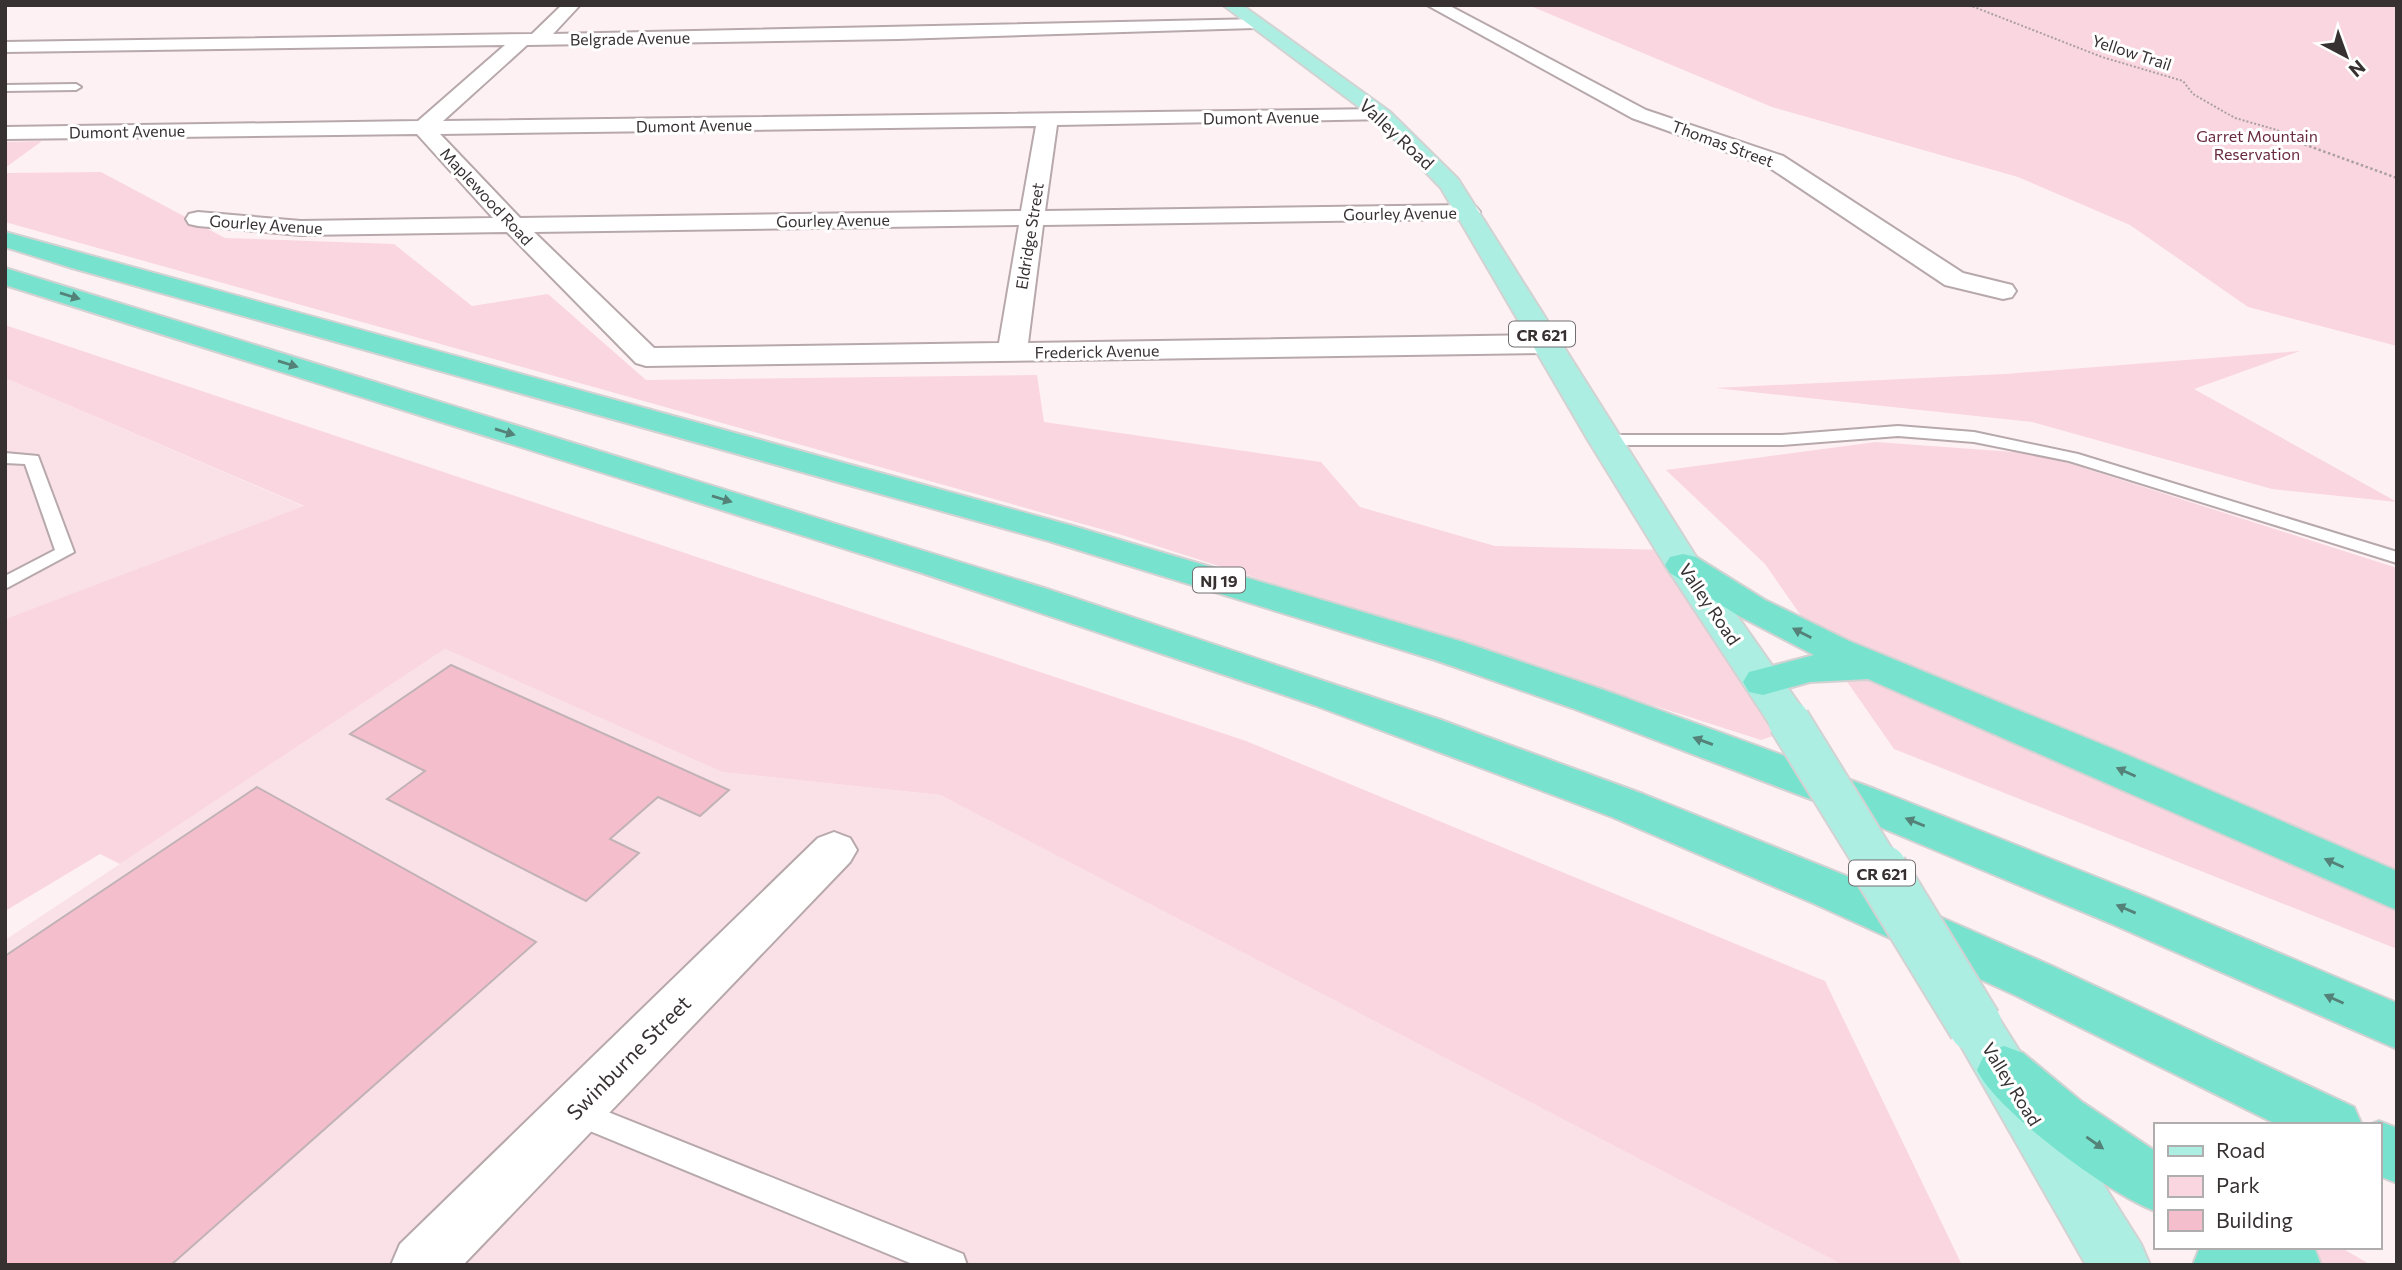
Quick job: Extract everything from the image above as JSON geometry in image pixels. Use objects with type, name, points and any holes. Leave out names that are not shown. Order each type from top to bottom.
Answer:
[{"type":"highway","name":"NJ 19","points":[[5,239],[1096,545],[1435,647],[1712,744],[1883,809],[2057,879],[2397,1027]]},
{"type":"highway","points":[[5,276],[930,564],[1395,718],[1544,773],[1835,894],[2203,1061],[2330,1123]]},
{"type":"highway","points":[[1683,565],[1752,608],[1835,650],[2397,891]]},
{"type":"highway","points":[[1763,682],[1802,668],[1837,665],[1886,671]]},
{"type":"highway","points":[[1989,1047],[2062,1120],[2154,1183]]},
{"type":"highway","points":[[2381,1148],[2397,1156]]},
{"type":"highway","points":[[2263,1249],[2291,1265]]},
{"type":"highway","points":[[2223,1265],[2232,1262],[2257,1265]]},
{"type":"main road","name":"Valley Road","points":[[1231,5],[1382,115],[1450,184],[1549,344],[1604,440],[1683,565],[1789,721],[2120,1265]]},
{"type":"street","points":[[424,128],[572,5]]},
{"type":"street","name":"Thomas Street","points":[[1435,5],[1639,114],[1775,160],[1954,279],[2003,291]]},
{"type":"street","name":"Belgrade Avenue","points":[[5,47],[898,34],[1255,23]]},
{"type":"street","name":"Dumont Avenue","points":[[5,133],[1382,115]]},
{"type":"street","name":"Eldridge Street","points":[[1012,352],[1047,120]]},
{"type":"street","name":"Maplewood Road","points":[[424,128],[513,225],[646,357]]},
{"type":"street","name":"Gourley Avenue","points":[[198,219],[301,228],[1468,212]]},
{"type":"street","name":"Frederick Avenue","points":[[646,357],[1549,344]]},
{"type":"street","name":"Swinburne Street","points":[[421,1265],[834,850]]},
{"type":"lane","points":[[5,88],[76,88]]},
{"type":"lane","points":[[1604,440],[1782,440],[1898,431],[1974,437],[2072,457],[2397,558]]},
{"type":"lane","points":[[5,458],[32,459],[65,552],[5,583]]},
{"type":"lane","points":[[573,1111],[952,1265]]},
{"type":"path","name":"Yellow Trail","points":[[1969,5],[2102,57],[2183,81],[2193,94],[2235,118],[2277,130],[2292,141],[2397,178]]},
{"type":"shaded area","points":[[5,378],[305,507],[5,619]]},
{"type":"shaded area","points":[[445,649],[722,772],[940,795],[1843,1265],[5,1265],[5,940]]},
{"type":"green space","name":"Garret Mountain Reservation","points":[[1528,5],[2397,5],[2397,346],[2248,307],[2130,225],[2018,177],[1772,107]]},
{"type":"green space","points":[[42,141],[5,168],[5,142]]},
{"type":"green space","points":[[101,172],[225,238],[394,244],[472,306],[548,294],[646,380],[1037,375],[1044,422],[1321,462],[1360,507],[1495,546],[1670,550],[1792,730],[1761,740],[1122,535],[5,222],[5,173]]},
{"type":"green space","points":[[5,325],[1246,741],[1825,981],[1962,1265],[1843,1265],[940,795],[722,772],[445,649],[120,864],[100,854],[5,911],[5,619],[304,506],[5,378]]},
{"type":"green space","points":[[2300,351],[2194,389],[2397,502],[2272,489],[2032,422],[1715,388],[2005,374]]},
{"type":"green space","points":[[1876,442],[2040,454],[2397,568],[2397,949],[1894,749],[1765,564],[1666,470]]},
{"type":"green space","points":[[2235,1249],[2343,1249],[2371,1265],[2245,1265]]},
{"type":"building","points":[[451,665],[729,790],[700,816],[658,797],[610,839],[639,853],[586,901],[387,799],[425,771],[350,734]]},
{"type":"building","points":[[257,787],[536,942],[171,1265],[5,1265],[5,956]]}]
